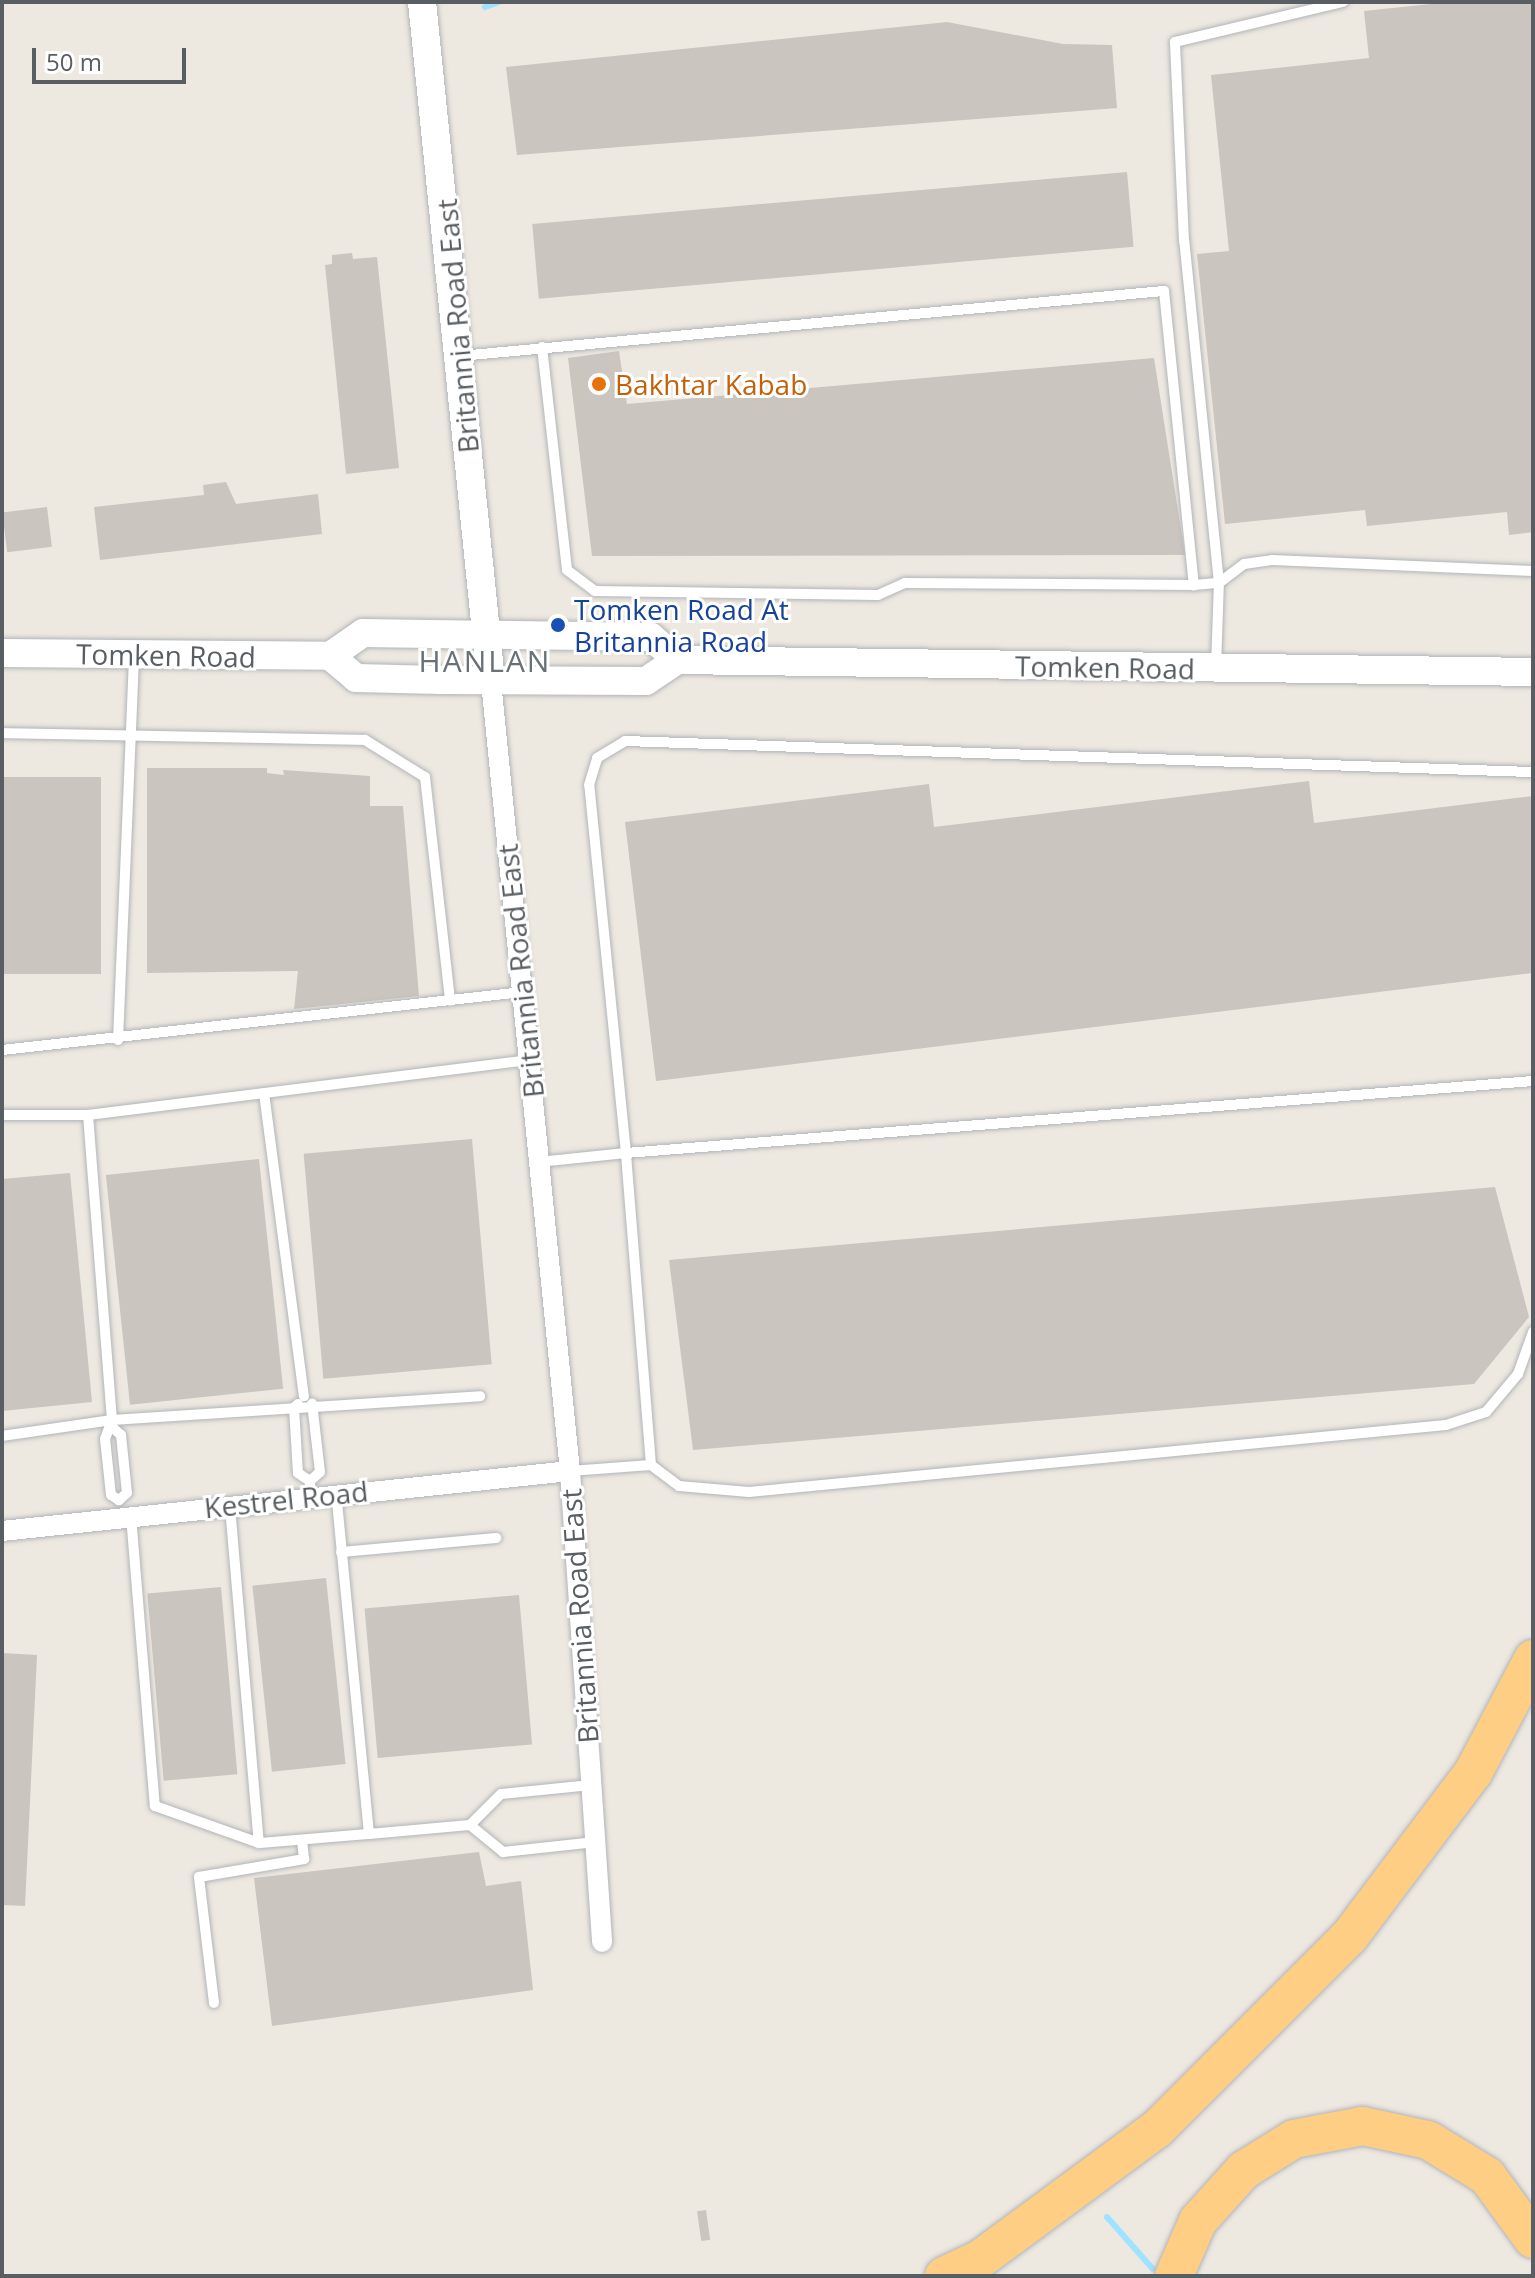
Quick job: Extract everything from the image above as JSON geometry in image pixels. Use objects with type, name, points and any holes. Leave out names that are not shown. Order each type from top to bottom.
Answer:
[{"type":"highway","points":[[944,2276],[979,2260],[1157,2129],[1350,1936],[1473,1773],[1533,1659]]},
{"type":"highway","points":[[1174,2276],[1198,2221],[1244,2170],[1294,2139],[1363,2126],[1428,2140],[1487,2176],[1529,2226],[1533,2239]]},
{"type":"main road","name":"Britannia Road East","points":[[422,2],[491,681]]},
{"type":"main road","points":[[363,633],[488,635],[651,637],[677,660],[646,681],[491,681],[356,678],[330,656],[363,633]]},
{"type":"main road","name":"Tomken Road","points":[[2,653],[330,656]]},
{"type":"main road","name":"Tomken Road","points":[[677,660],[1533,672]]},
{"type":"street","name":"Britannia Road East","points":[[491,681],[570,1471],[602,1942]]},
{"type":"street","name":"Kestrel Road","points":[[2,1531],[123,1511],[230,1505],[310,1488],[336,1494],[570,1471]]},
{"type":"lane","points":[[1216,669],[1219,583],[1184,241],[1175,42],[1343,2]]},
{"type":"lane","points":[[460,356],[1164,291],[1194,585]]},
{"type":"lane","points":[[542,347],[567,570],[595,591],[878,595],[905,583],[1194,585],[1219,583],[1244,564],[1272,560],[1533,571]]},
{"type":"lane","points":[[118,1040],[134,654]]},
{"type":"lane","points":[[2,733],[365,740],[425,777],[450,1001]]},
{"type":"lane","points":[[651,1465],[626,1153],[589,785],[597,758],[625,741],[1533,772]]},
{"type":"lane","points":[[2,1050],[118,1040],[522,992]]},
{"type":"lane","points":[[2,1115],[88,1115],[529,1060]]},
{"type":"lane","points":[[539,1162],[1533,1081]]},
{"type":"lane","points":[[264,1093],[304,1396],[314,1407],[320,1472],[310,1488],[298,1473],[294,1408],[304,1396]]},
{"type":"lane","points":[[88,1115],[112,1424],[105,1439],[111,1495],[123,1511]]},
{"type":"lane","points":[[570,1471],[651,1465],[679,1486],[749,1492],[1446,1425],[1486,1412],[1518,1374],[1533,1332]]},
{"type":"lane","points":[[2,1436],[294,1408],[480,1396]]},
{"type":"lane","points":[[112,1424],[121,1435],[127,1493],[123,1511],[155,1806],[259,1843],[470,1825],[501,1794],[591,1785]]},
{"type":"lane","points":[[336,1494],[369,1834]]},
{"type":"lane","points":[[230,1505],[259,1843]]},
{"type":"lane","points":[[341,1552],[496,1538]]},
{"type":"lane","points":[[470,1825],[503,1852],[595,1842]]},
{"type":"lane","points":[[214,2003],[199,1877],[304,1859],[302,1840]]},
{"type":"building","points":[[1450,2],[1533,2],[1533,532],[1509,535],[1507,512],[1367,526],[1365,510],[1225,524],[1197,254],[1229,251],[1211,75],[1369,58],[1364,11]]},
{"type":"building","points":[[947,22],[1063,44],[1112,45],[1117,108],[517,155],[506,67]]},
{"type":"building","points":[[1127,172],[1134,247],[539,299],[532,224]]},
{"type":"building","points":[[352,253],[353,259],[377,257],[399,468],[346,474],[325,265],[332,264],[332,255]]},
{"type":"building","points":[[619,351],[627,404],[1154,358],[1185,555],[592,556],[568,358]]},
{"type":"building","points":[[226,482],[236,504],[318,494],[322,534],[100,560],[94,507],[204,495],[203,485]]},
{"type":"building","points":[[47,507],[52,547],[7,552],[2,512]]},
{"type":"building","points":[[147,768],[267,768],[267,773],[284,775],[283,770],[370,776],[370,806],[403,806],[419,996],[294,1009],[298,971],[147,973]]},
{"type":"building","points":[[2,777],[101,777],[101,974],[2,974]]},
{"type":"building","points":[[1309,781],[1314,823],[1533,796],[1533,973],[656,1081],[625,822],[929,784],[934,827]]},
{"type":"building","points":[[472,1139],[492,1364],[323,1379],[304,1154]]},
{"type":"building","points":[[259,1159],[283,1389],[130,1405],[106,1175]]},
{"type":"building","points":[[70,1173],[92,1402],[2,1411],[2,1179]]},
{"type":"building","points":[[1495,1187],[1529,1317],[1474,1384],[693,1450],[669,1260]]},
{"type":"building","points":[[326,1578],[346,1764],[272,1772],[252,1586]]},
{"type":"building","points":[[221,1587],[237,1774],[164,1781],[147,1593]]},
{"type":"building","points":[[519,1595],[532,1744],[378,1758],[365,1609]]},
{"type":"building","points":[[2,1653],[37,1655],[25,1906],[2,1905]]},
{"type":"building","points":[[479,1852],[486,1886],[521,1881],[533,1990],[272,2026],[254,1878]]},
{"type":"building","points":[[706,2210],[710,2240],[701,2241],[697,2211]]},
{"type":"waterway","points":[[485,7],[499,2]]},
{"type":"waterway","points":[[1107,2217],[1153,2269]]},
{"type":"place","name":"Bakhtar Kabab","points":[[599,384]]},
{"type":"place","name":"Tomken Road At Britannia Road","points":[[558,625]]},
{"type":"district","name":"HANLAN","points":[[485,661]]}]
